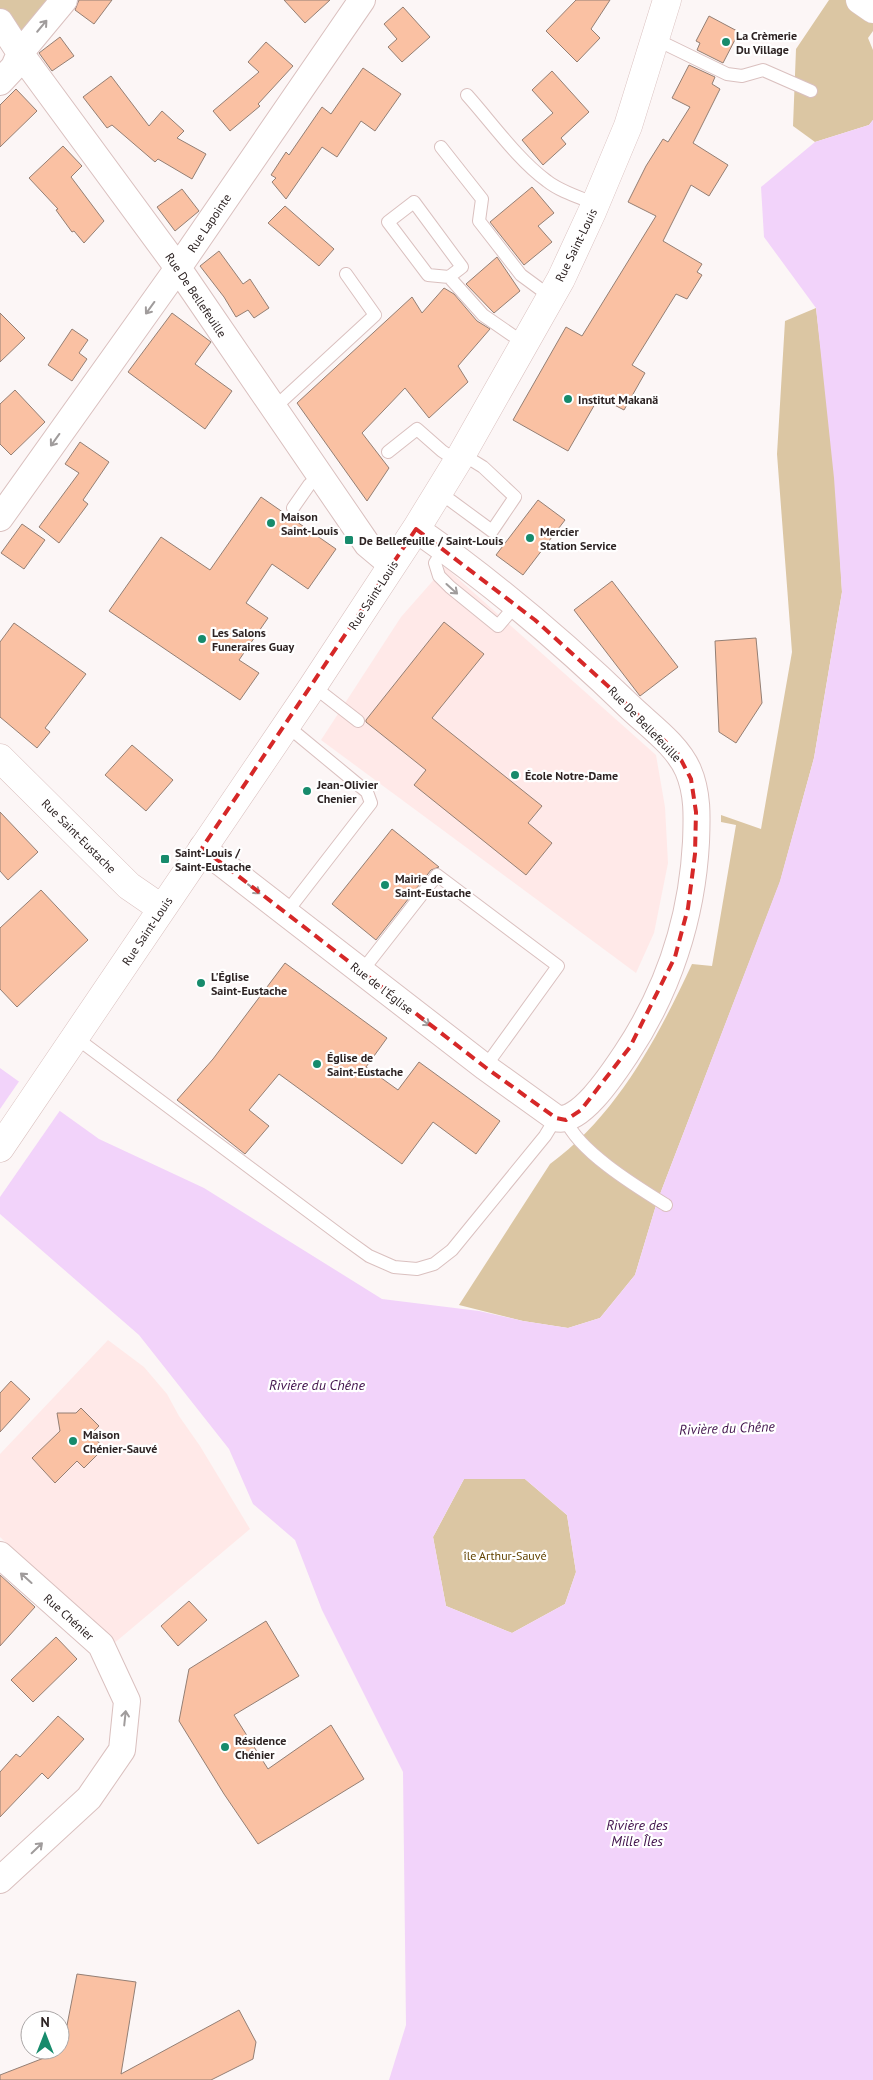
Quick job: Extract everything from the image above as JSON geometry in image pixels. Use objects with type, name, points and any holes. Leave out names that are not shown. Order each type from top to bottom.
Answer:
[{"type":"main road","name":"Rue Saint-Louis","points":[[0,1148],[313,686],[460,458],[551,297],[596,204],[628,126],[667,0]]},
{"type":"main road","points":[[860,0],[873,10]]},
{"type":"main road","name":"Rue Saint-Eustache","points":[[0,758],[130,886],[161,908]]},
{"type":"street","points":[[0,82],[14,67],[20,53],[64,0]]},
{"type":"street","name":"Rue Lapointe","points":[[0,518],[178,268],[362,0]]},
{"type":"street","name":"Rue De Bellefeuille","points":[[0,22],[20,53],[178,268],[367,544],[380,557],[392,565]]},
{"type":"street","name":"Rue De Bellefeuille","points":[[416,529],[516,605],[569,650],[673,748],[687,769],[696,799],[692,883],[675,957],[649,1013],[626,1053],[581,1110],[561,1119]]},
{"type":"street","name":"Rue de l'Église","points":[[202,848],[485,1067],[561,1119]]},
{"type":"street","name":"Rue Chénier","points":[[0,1555],[101,1645],[127,1701],[122,1750],[89,1798],[0,1880]]},
{"type":"lane","points":[[655,39],[727,74],[742,76],[763,70],[811,91]]},
{"type":"lane","points":[[467,95],[532,168],[547,181],[562,191],[596,204]]},
{"type":"lane","points":[[442,147],[482,199],[479,221],[521,275],[551,297]]},
{"type":"lane","points":[[449,277],[462,267],[414,202],[388,222],[428,275],[449,277],[483,315],[525,344]]},
{"type":"lane","points":[[273,409],[375,315],[346,274]]},
{"type":"lane","points":[[388,452],[417,428],[442,451],[483,467],[515,497],[492,531],[438,492]]},
{"type":"lane","points":[[294,508],[309,485],[320,475]]},
{"type":"lane","points":[[313,686],[358,721]]},
{"type":"lane","points":[[286,725],[367,792],[371,803],[286,913]]},
{"type":"lane","points":[[362,971],[437,875],[558,966],[485,1067]]},
{"type":"lane","points":[[75,1037],[344,1238],[369,1256],[394,1267],[418,1269],[427,1267],[452,1250],[561,1119],[574,1135],[602,1160],[636,1186],[666,1205]]},
{"type":"highlighted area","points":[[416,529],[535,620],[609,687],[678,754],[691,779],[696,812],[695,854],[688,908],[675,957],[630,1047],[581,1110],[566,1120],[556,1118],[485,1067],[202,848]]},
{"type":"shaded area","name":"École Notre-Dame","points":[[445,567],[656,755],[665,807],[668,863],[654,933],[636,973],[321,740],[401,617]]},
{"type":"shaded area","points":[[108,1340],[144,1367],[167,1394],[250,1529],[112,1645],[0,1537],[0,1454]]},
{"type":"green space","points":[[0,0],[64,0],[20,53],[0,18]]},
{"type":"green space","points":[[829,0],[873,0],[873,31],[868,38],[873,50],[873,120],[869,125],[815,142],[793,126],[796,49]]},
{"type":"green space","points":[[816,308],[835,467],[842,592],[814,758],[780,882],[657,1202],[635,1275],[600,1318],[568,1328],[523,1321],[459,1305],[550,1164],[596,1122],[633,1073],[665,1019],[692,964],[712,966],[736,825],[721,822],[721,815],[761,829],[792,652],[777,454],[785,321]]},
{"type":"green space","name":"île Arthur-Sauvé","points":[[464,1479],[525,1479],[567,1515],[576,1572],[565,1604],[512,1633],[446,1606],[433,1537]]},
{"type":"water","name":"Rivière des Mille Îles","points":[[873,120],[873,2080],[389,2080],[406,2025],[403,1772],[322,1610],[295,1540],[253,1504],[229,1449],[139,1335],[0,1214],[0,1068],[99,1139],[204,1188],[382,1299],[479,1311],[523,1321],[568,1328],[600,1318],[635,1275],[657,1202],[780,881],[814,758],[842,592],[834,478],[816,308],[764,237],[761,187],[815,142],[869,125]],"holes":[[[464,1479],[525,1479],[567,1515],[576,1572],[565,1604],[512,1633],[446,1606],[433,1537]]]},
{"type":"pier","points":[[20,1080],[61,1109],[0,1197],[0,1109]]},
{"type":"building","points":[[79,0],[112,0],[94,24],[75,10]]},
{"type":"building","points":[[284,0],[330,0],[305,23]]},
{"type":"building","points":[[576,0],[610,0],[591,29],[600,38],[577,62],[546,31]]},
{"type":"building","points":[[403,7],[430,37],[402,62],[388,47],[397,39],[384,24]]},
{"type":"building","points":[[709,16],[739,32],[723,63],[697,50],[700,43],[696,41]]},
{"type":"building","points":[[60,37],[74,56],[52,71],[39,53]]},
{"type":"building","points":[[266,42],[293,66],[258,104],[260,106],[230,131],[213,111],[259,72],[248,62]]},
{"type":"building","points":[[689,65],[715,77],[712,84],[720,89],[693,143],[728,165],[709,196],[691,185],[663,241],[702,264],[697,272],[702,275],[687,299],[676,294],[632,365],[645,373],[624,410],[599,397],[568,451],[513,420],[566,327],[582,336],[656,216],[628,202],[646,166],[663,139],[668,142],[690,107],[672,98]]},
{"type":"building","points":[[363,68],[401,94],[375,131],[361,121],[337,157],[322,147],[286,199],[272,182],[276,178],[271,175],[286,152],[289,155],[322,107],[331,114]]},
{"type":"building","points":[[552,71],[589,112],[561,138],[566,144],[543,165],[522,140],[553,113],[532,90]]},
{"type":"building","points":[[111,76],[149,126],[162,111],[184,131],[177,138],[206,154],[192,179],[158,159],[155,162],[112,125],[107,128],[83,97]]},
{"type":"building","points":[[16,89],[37,111],[0,147],[0,105]]},
{"type":"building","points":[[63,146],[82,166],[71,177],[104,221],[84,243],[74,231],[72,232],[56,210],[58,209],[29,178]]},
{"type":"building","points":[[532,187],[554,213],[538,226],[552,242],[524,265],[490,222]]},
{"type":"building","points":[[182,189],[199,211],[175,231],[157,207]]},
{"type":"building","points":[[285,206],[334,249],[319,266],[268,223]]},
{"type":"building","points":[[219,251],[243,284],[250,279],[269,308],[254,318],[248,310],[236,317],[224,297],[200,266]]},
{"type":"building","points":[[497,257],[520,291],[494,313],[466,284]]},
{"type":"building","points":[[444,288],[454,294],[477,321],[490,329],[458,366],[468,382],[429,418],[405,388],[362,433],[389,468],[367,501],[297,403],[412,297],[422,313]]},
{"type":"building","points":[[0,313],[25,338],[0,362]]},
{"type":"building","points":[[172,313],[211,342],[195,364],[232,391],[205,429],[128,372]]},
{"type":"building","points":[[72,329],[88,340],[79,353],[87,359],[72,381],[48,365]]},
{"type":"building","points":[[15,390],[45,422],[11,455],[0,444],[0,404]]},
{"type":"building","points":[[80,442],[109,462],[83,500],[88,504],[59,543],[39,527],[79,473],[65,464]]},
{"type":"building","name":"Les Salons Funeraires Guay","points":[[261,497],[336,549],[308,589],[272,564],[246,603],[268,618],[239,660],[259,673],[240,700],[109,611],[161,537],[210,570]]},
{"type":"building","name":"Mercier Station Service","points":[[538,500],[565,520],[523,575],[496,555]]},
{"type":"building","points":[[22,524],[45,540],[24,569],[1,553]]},
{"type":"building","points":[[612,581],[678,667],[640,696],[574,610]]},
{"type":"building","points":[[444,622],[484,654],[432,718],[542,806],[528,823],[552,843],[526,875],[414,785],[426,770],[366,722]]},
{"type":"building","points":[[14,623],[86,674],[45,728],[50,732],[37,748],[0,717],[0,642]]},
{"type":"building","points":[[756,638],[762,703],[736,743],[719,732],[715,641]]},
{"type":"building","points":[[132,745],[173,780],[146,811],[105,775]]},
{"type":"building","points":[[0,812],[38,852],[8,880],[0,871]]},
{"type":"building","name":"Mairie de Saint-Eustache","points":[[392,829],[439,867],[431,870],[376,940],[332,904]]},
{"type":"building","points":[[41,890],[88,940],[17,1007],[0,989],[0,928]]},
{"type":"building","name":"Église de Saint-Eustache","points":[[285,963],[387,1038],[366,1067],[398,1090],[419,1062],[500,1121],[476,1154],[433,1122],[402,1164],[279,1074],[249,1110],[269,1126],[245,1154],[177,1100],[213,1059]]},
{"type":"building","points":[[11,1381],[30,1399],[0,1432],[0,1393]]},
{"type":"building","name":"Maison Chénier-Sauvé","points":[[81,1408],[99,1426],[91,1434],[104,1448],[84,1468],[77,1461],[55,1483],[32,1458],[60,1431],[57,1413],[76,1413]]},
{"type":"building","points":[[0,1575],[35,1607],[0,1646]]},
{"type":"building","points":[[189,1601],[207,1620],[178,1646],[161,1626]]},
{"type":"building","name":"Résidence Chénier","points":[[266,1621],[299,1676],[234,1715],[268,1769],[331,1725],[364,1779],[258,1844],[224,1794],[179,1721],[189,1669]]},
{"type":"building","points":[[56,1637],[77,1659],[33,1702],[11,1680]]},
{"type":"building","points":[[58,1716],[84,1739],[48,1779],[42,1773],[0,1817],[0,1772],[16,1754],[20,1757]]},
{"type":"building","points":[[77,1974],[136,1982],[121,2074],[239,2010],[256,2042],[253,2059],[211,2080],[0,2080],[0,2075],[39,2060],[70,2060],[70,2010]]},
{"type":"place","name":"La Crèmerie Du Village","points":[[726,42]]},
{"type":"place","name":"Institut Makanä","points":[[568,399]]},
{"type":"place","name":"Maison Saint-Louis","points":[[271,523]]},
{"type":"place","name":"Mercier Station Service","points":[[530,538]]},
{"type":"place","name":"De Bellefeuille / Saint-Louis","points":[[349,540]]},
{"type":"place","name":"Les Salons Funeraires Guay","points":[[202,639]]},
{"type":"place","name":"École Notre-Dame","points":[[515,775]]},
{"type":"place","name":"Jean-Olivier Chenier","points":[[307,791]]},
{"type":"place","name":"Saint-Louis / Saint-Eustache","points":[[165,859]]},
{"type":"place","name":"Mairie de Saint-Eustache","points":[[385,885]]},
{"type":"place","name":"L'Église Saint-Eustache","points":[[201,983]]},
{"type":"place","name":"Église de Saint-Eustache","points":[[317,1064]]},
{"type":"place","name":"Maison Chénier-Sauvé","points":[[73,1441]]},
{"type":"place","name":"Résidence Chénier","points":[[225,1747]]},
{"type":"water label","name":"Rivière du Chêne","points":[[317,1385]]},
{"type":"water label","name":"Rivière du Chêne","points":[[727,1428]]}]
